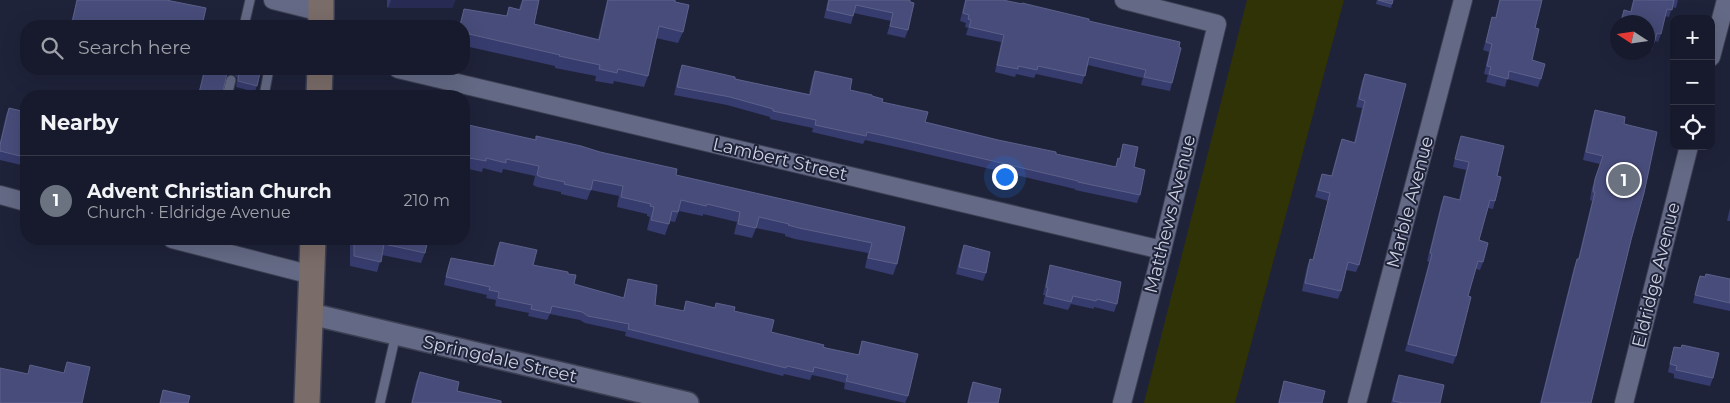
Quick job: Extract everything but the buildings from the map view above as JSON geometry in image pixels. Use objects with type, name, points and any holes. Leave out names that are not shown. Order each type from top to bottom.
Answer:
[{"type":"main road","points":[[319,90],[320,75]]},
{"type":"main road","points":[[307,403],[314,245]]},
{"type":"street","points":[[273,0],[321,13]]},
{"type":"street","name":"Matthews Avenue","points":[[1122,403],[1162,250],[1217,24],[1124,0]]},
{"type":"street","name":"Marble Avenue","points":[[1357,403],[1463,0]]},
{"type":"street","points":[[1715,42],[1726,0]]},
{"type":"street","name":"Lambert Street","points":[[423,75],[1162,250]]},
{"type":"street","name":"Eldridge Avenue","points":[[1624,403],[1688,150]]},
{"type":"street","points":[[0,195],[20,200]]},
{"type":"street","points":[[196,245],[312,274]]},
{"type":"street","name":"Springdale Street","points":[[311,314],[688,403]]},
{"type":"lane","points":[[245,20],[250,0]]},
{"type":"lane","points":[[265,90],[268,75]]},
{"type":"lane","points":[[228,90],[231,80]]},
{"type":"lane","points":[[380,403],[396,334]]},
{"type":"green space","points":[[1247,0],[1344,0],[1235,403],[1144,403]]},
{"type":"place","name":"Advent Christian Church","points":[[1624,180]]}]
